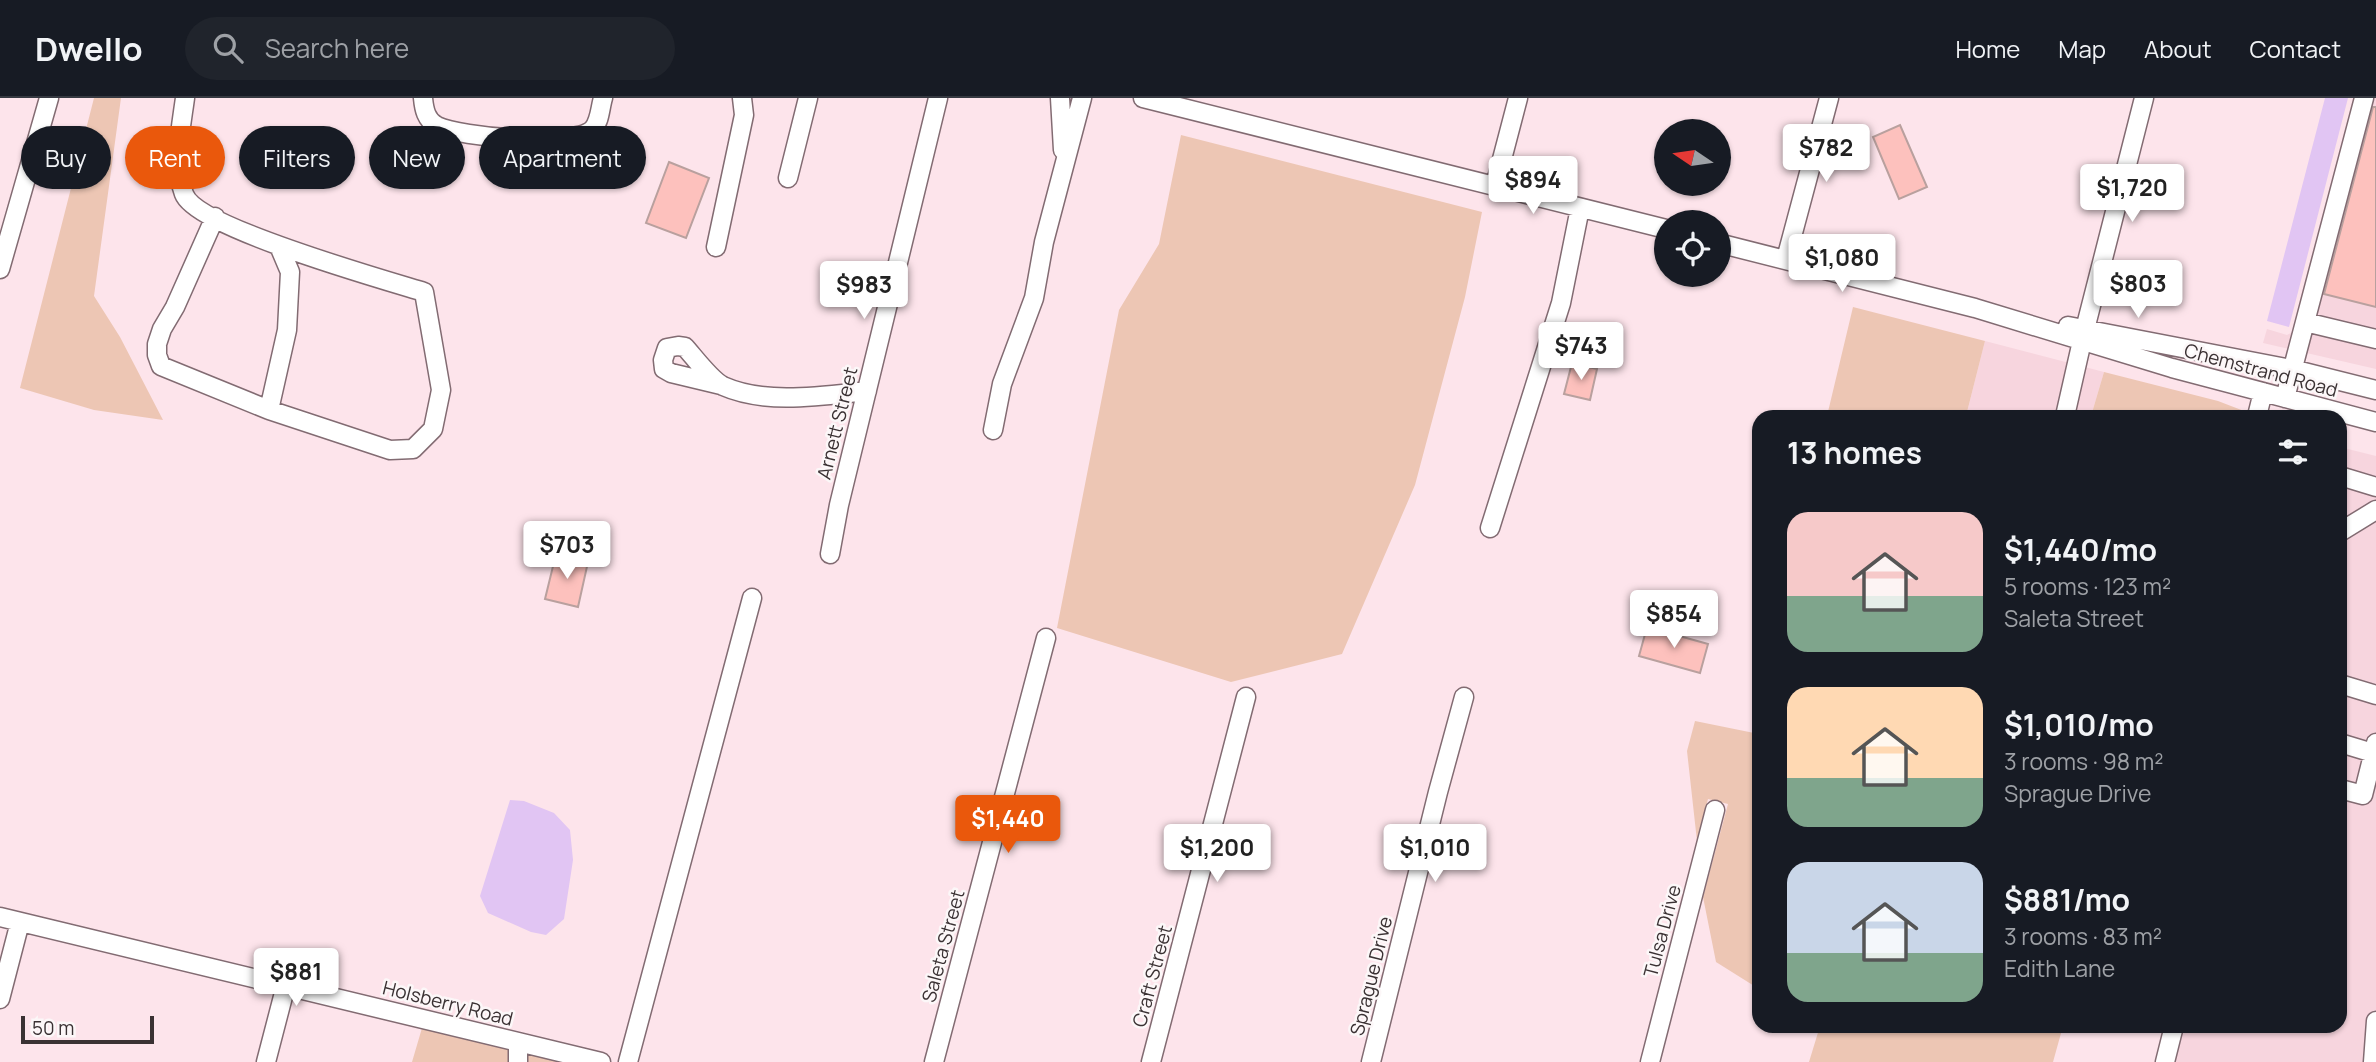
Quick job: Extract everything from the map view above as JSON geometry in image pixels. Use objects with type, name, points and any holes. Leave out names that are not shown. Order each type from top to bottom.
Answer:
[{"type":"street","points":[[0,269],[49,98]]},
{"type":"street","points":[[185,98],[178,161],[185,196],[199,210],[215,217],[279,246],[424,292],[441,390],[433,429],[413,449],[390,450],[268,410],[161,366],[157,344],[162,329],[175,307],[215,217]]},
{"type":"street","points":[[423,98],[428,118],[438,126],[489,138],[547,139],[573,138],[593,129],[603,98]]},
{"type":"street","points":[[716,247],[744,116],[742,98]]},
{"type":"street","points":[[788,178],[808,98]]},
{"type":"street","name":"Arnett Street","points":[[830,554],[839,505],[938,98]]},
{"type":"street","points":[[1060,98],[1064,166]]},
{"type":"street","points":[[993,430],[1002,384],[1034,298],[1044,242],[1082,98]]},
{"type":"street","points":[[1143,98],[1654,226]]},
{"type":"street","points":[[1494,186],[1518,98]]},
{"type":"street","points":[[1786,259],[1829,98]]},
{"type":"street","points":[[2066,410],[2144,98]]},
{"type":"street","points":[[2285,398],[2364,98]]},
{"type":"street","points":[[1490,528],[1560,303],[1580,208]]},
{"type":"street","points":[[268,410],[287,330],[290,271],[279,246]]},
{"type":"street","name":"Chemstrand Road","points":[[1731,246],[2083,335],[2263,392],[2330,410]]},
{"type":"street","points":[[2305,322],[2376,339]]},
{"type":"street","name":"Chemstrand Road","points":[[2083,335],[2292,369],[2376,390]]},
{"type":"street","points":[[721,385],[776,398],[867,391]]},
{"type":"street","points":[[2258,410],[2263,392]]},
{"type":"street","name":"Chemstrand Road","points":[[2347,414],[2376,422]]},
{"type":"street","points":[[2347,478],[2376,488]]},
{"type":"street","points":[[2347,528],[2376,510]]},
{"type":"street","points":[[628,1062],[752,598]]},
{"type":"street","name":"Saleta Street","points":[[934,1062],[1046,638]]},
{"type":"street","points":[[2347,686],[2376,695]]},
{"type":"street","name":"Sprague Drive","points":[[1371,1062],[1464,696]]},
{"type":"street","name":"Craft Street","points":[[1151,1062],[1246,697]]},
{"type":"street","points":[[2347,744],[2375,748],[2363,795],[2347,791]]},
{"type":"street","name":"Tulsa Drive","points":[[1650,1062],[1715,810]]},
{"type":"street","name":"Holsberry Road","points":[[0,916],[601,1062]]},
{"type":"street","points":[[0,999],[20,922]]},
{"type":"street","points":[[266,1062],[286,985]]},
{"type":"street","points":[[2373,1062],[2376,1021]]},
{"type":"street","points":[[2165,1062],[2172,1033]]},
{"type":"street","points":[[518,1042],[518,1062]]},
{"type":"shaded area","points":[[94,98],[121,98],[111,171],[111,126],[87,126]]},
{"type":"shaded area","points":[[2325,98],[2348,98],[2289,327],[2267,321]]},
{"type":"shaded area","points":[[2357,98],[2376,98],[2376,369],[2263,343],[2267,329],[2287,335],[2298,329]]},
{"type":"shaded area","points":[[1181,135],[1482,212],[1465,297],[1415,485],[1342,654],[1231,682],[1057,628],[1119,310],[1159,244]]},
{"type":"shaded area","points":[[71,189],[109,189],[94,296],[120,337],[163,420],[94,410],[20,388]]},
{"type":"shaded area","points":[[1853,307],[1985,341],[1968,410],[1828,410]]},
{"type":"shaded area","points":[[1985,341],[2104,372],[2093,410],[1968,410]]},
{"type":"shaded area","points":[[2104,372],[2218,401],[2241,410],[2093,410]]},
{"type":"shaded area","points":[[2347,449],[2376,456],[2376,1062],[2175,1062],[2182,1033],[2347,1033]]},
{"type":"shaded area","points":[[1695,721],[1752,733],[1752,985],[1716,962],[1703,897],[1728,804],[1708,799],[1697,841],[1687,751]]},
{"type":"shaded area","points":[[510,800],[524,801],[554,813],[570,830],[573,860],[564,919],[546,935],[531,932],[488,913],[480,896]]},
{"type":"shaded area","points":[[422,1028],[564,1062],[412,1062]]},
{"type":"shaded area","points":[[1818,1033],[2061,1033],[2053,1062],[1809,1062]]},
{"type":"building","points":[[2373,107],[2376,107],[2376,307],[2324,294]]},
{"type":"building","points":[[1900,125],[1927,187],[1899,199],[1873,137]]},
{"type":"building","points":[[669,162],[709,178],[686,238],[646,223]]},
{"type":"building","points":[[1572,363],[1597,369],[1590,400],[1564,394]]},
{"type":"building","points":[[556,554],[588,562],[578,607],[545,599]]},
{"type":"building","points":[[1647,627],[1708,644],[1700,673],[1639,656]]}]
